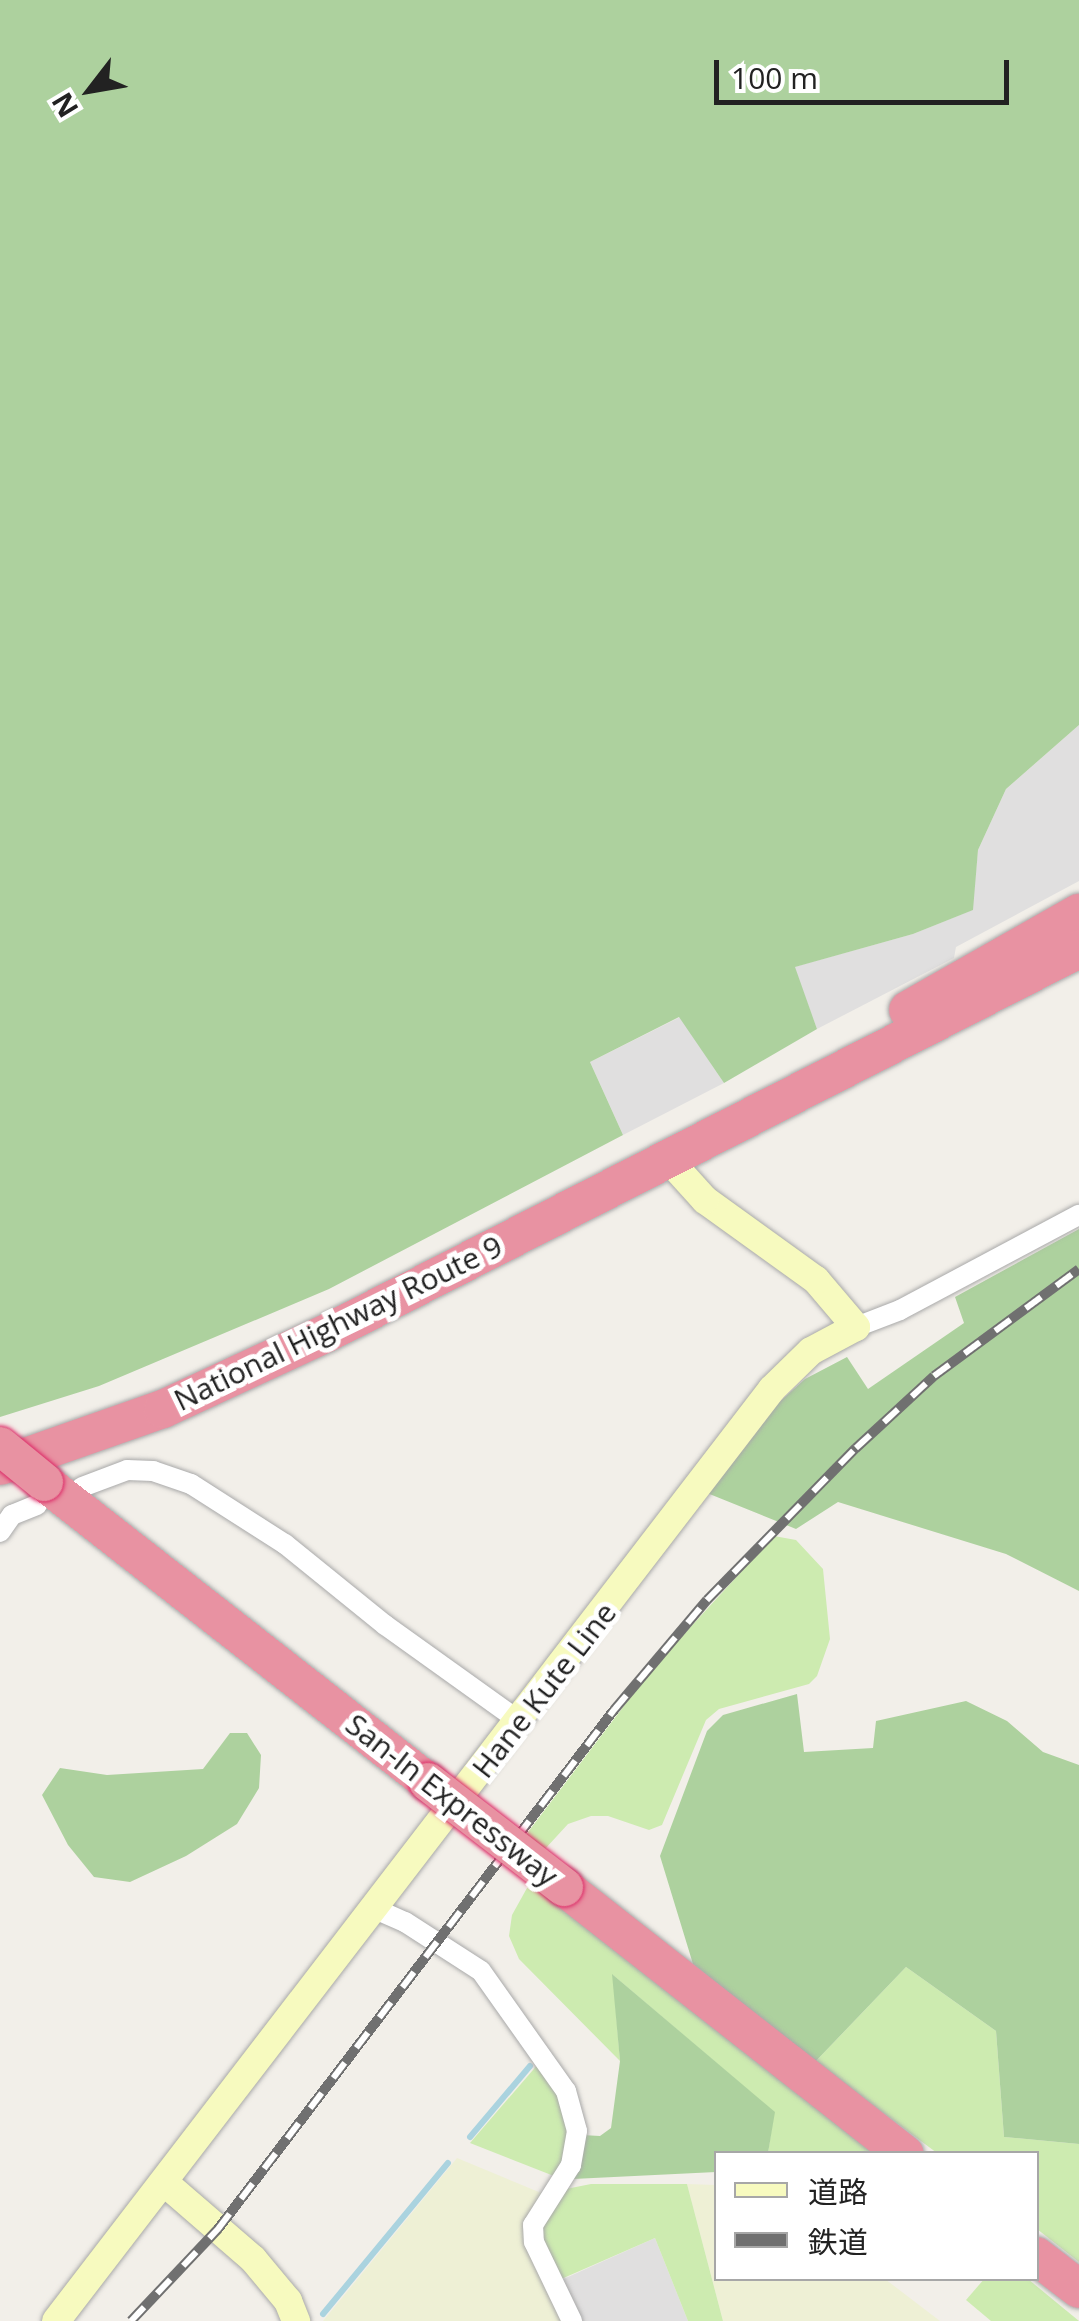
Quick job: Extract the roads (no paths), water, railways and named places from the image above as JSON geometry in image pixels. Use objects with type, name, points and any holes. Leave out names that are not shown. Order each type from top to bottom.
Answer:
[{"type":"highway","name":"National Highway Route 9","points":[[667,1158],[842,1048],[1079,914]]},
{"type":"highway","name":"National Highway Route 9","points":[[0,1466],[163,1409],[296,1348],[1079,949]]},
{"type":"highway","name":"San-In Expressway","points":[[0,1446],[41,1494],[428,1782],[901,2151]]},
{"type":"highway","points":[[1039,2258],[1079,2290]]},
{"type":"main road","points":[[667,1158],[706,1200],[816,1280],[856,1327]]},
{"type":"main road","name":"Hane Kute Line","points":[[56,2321],[772,1389],[811,1351],[856,1327]]},
{"type":"main road","points":[[165,2183],[253,2260],[288,2301],[296,2321]]},
{"type":"street","points":[[856,1327],[900,1310],[1079,1215]]},
{"type":"street","points":[[82,1487],[126,1470],[153,1471],[190,1484],[284,1544],[385,1625],[520,1721]]},
{"type":"street","points":[[0,1532],[12,1515],[41,1494]]},
{"type":"street","points":[[373,1908],[405,1922],[481,1972],[566,2091],[577,2131],[571,2165],[534,2225],[534,2242],[572,2321]]},
{"type":"waterway","points":[[470,2137],[530,2066]]},
{"type":"waterway","points":[[323,2314],[448,2163]]},
{"type":"railway","points":[[131,2321],[218,2229],[614,1710],[707,1600],[856,1448],[934,1376],[1079,1269]]}]
